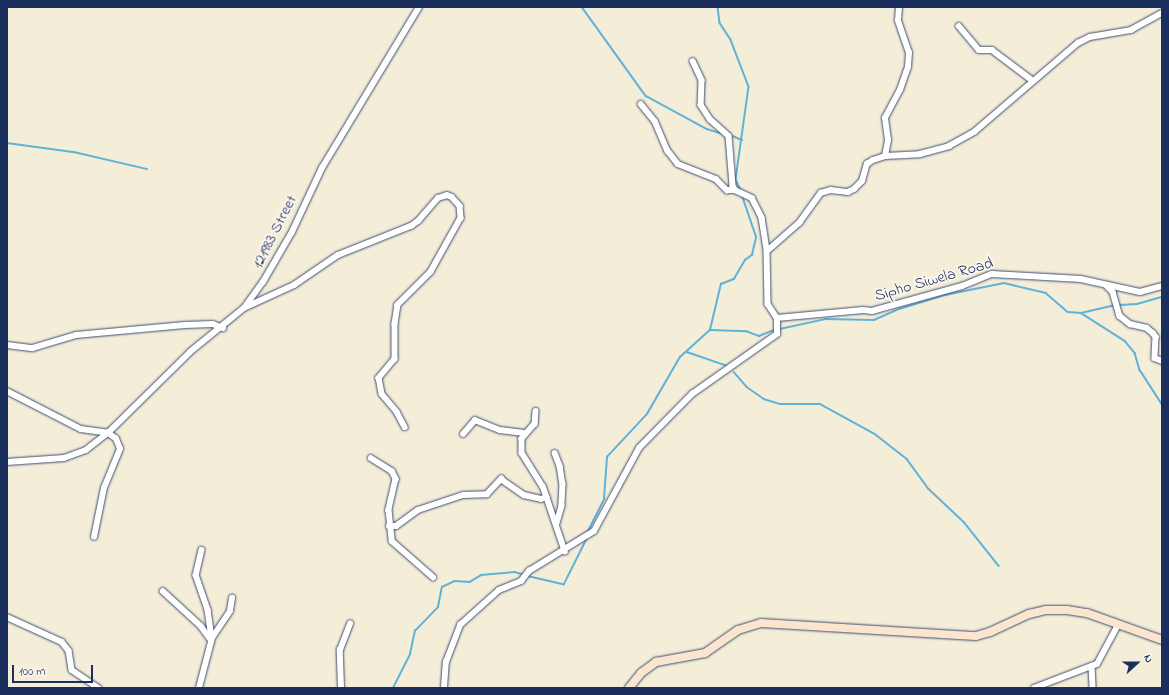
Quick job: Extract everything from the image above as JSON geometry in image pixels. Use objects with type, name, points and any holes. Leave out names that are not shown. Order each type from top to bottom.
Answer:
[{"type":"street","name":"121983 Street","points":[[7,462],[72,457],[86,450],[108,433],[190,352],[223,328],[244,308],[263,282],[292,232],[322,168],[420,7]]},
{"type":"street","points":[[885,156],[888,140],[885,118],[900,90],[908,67],[909,53],[898,21],[899,7]]},
{"type":"street","points":[[767,251],[799,223],[818,195],[831,190],[851,191],[862,181],[867,164],[885,156],[920,154],[949,146],[974,132],[1032,80],[1083,40],[1132,30],[1162,13]]},
{"type":"street","points":[[959,26],[979,50],[992,50],[1032,80]]},
{"type":"street","points":[[693,61],[702,80],[701,105],[710,119],[727,131],[729,136],[731,180],[740,192]]},
{"type":"street","points":[[444,688],[446,662],[456,630],[499,590],[521,581],[529,571],[565,550],[584,535],[590,533],[645,441],[692,394],[764,345],[778,330],[777,318],[768,304],[767,251],[762,218],[752,198],[740,192],[727,190],[716,179],[678,164],[668,151],[655,121],[641,104]]},
{"type":"street","points":[[244,308],[294,285],[338,255],[365,242],[411,226],[418,221],[438,198],[447,195],[452,197],[460,206],[461,218],[431,272],[398,305],[395,324],[395,359],[379,378],[382,394],[397,412],[405,427]]},
{"type":"street","name":"Sipho Siwela Road","points":[[777,318],[864,310],[872,312],[975,282],[982,276],[992,274],[1068,278],[1106,284],[1140,292],[1162,286]]},
{"type":"street","points":[[1106,284],[1113,292],[1120,316],[1130,324],[1147,328],[1156,337],[1155,358],[1162,361]]},
{"type":"street","points":[[7,345],[33,348],[76,335],[185,325],[213,324],[223,328]]},
{"type":"street","points":[[7,391],[81,429],[108,433],[118,443],[120,449],[104,488],[94,537]]},
{"type":"street","points":[[536,411],[535,424],[526,433],[521,445],[523,455],[539,478],[557,524],[565,550]]},
{"type":"street","points":[[463,434],[475,420],[504,431],[526,433]]},
{"type":"street","points":[[555,453],[560,466],[563,484],[562,506],[557,524]]},
{"type":"street","points":[[372,458],[392,471],[396,479],[389,510],[389,526],[394,544],[433,576]]},
{"type":"street","points":[[389,526],[396,526],[418,510],[469,494],[487,494],[501,479],[524,495],[540,499],[547,497]]},
{"type":"street","points":[[202,550],[196,575],[208,610],[212,639]]},
{"type":"street","points":[[163,591],[201,626],[212,639]]},
{"type":"street","points":[[200,688],[212,639],[230,611],[232,598]]},
{"type":"street","points":[[629,688],[641,673],[656,662],[705,653],[738,630],[761,623],[976,636],[990,632],[1029,614],[1060,609],[1082,612],[1162,640]]},
{"type":"street","points":[[7,617],[62,642],[69,651],[72,670],[99,688]]},
{"type":"street","points":[[341,688],[340,650],[350,624]]},
{"type":"street","points":[[1034,688],[1092,667],[1100,661],[1118,625]]},
{"type":"street","points":[[1089,688],[1092,667]]},
{"type":"street","points":[[1091,678],[1093,688]]},
{"type":"waterway","points":[[582,7],[646,96],[707,129],[723,134]]},
{"type":"waterway","points":[[718,7],[720,23],[731,40],[749,87],[736,180],[741,190]]},
{"type":"waterway","points":[[733,136],[742,140]]},
{"type":"waterway","points":[[7,143],[74,152],[147,169]]},
{"type":"waterway","points":[[587,533],[604,499],[607,457],[647,414],[680,357],[710,330],[721,284],[734,279],[745,260],[752,255],[756,237],[742,196]]},
{"type":"waterway","points":[[780,329],[826,319],[874,320],[899,309],[945,295],[1004,283],[1046,293],[1068,312],[1081,313],[1115,305]]},
{"type":"waterway","points":[[1119,305],[1137,304],[1162,297]]},
{"type":"waterway","points":[[1081,313],[1125,341],[1135,353],[1140,370],[1162,404]]},
{"type":"waterway","points":[[710,330],[746,331],[759,336],[776,329]]},
{"type":"waterway","points":[[687,352],[728,366]]},
{"type":"waterway","points":[[734,372],[747,387],[764,399],[780,404],[820,404],[875,434],[907,459],[929,489],[964,522],[999,566]]},
{"type":"waterway","points":[[528,576],[564,584],[587,538]]},
{"type":"waterway","points":[[393,688],[410,654],[415,631],[438,607],[442,587],[455,581],[470,582],[481,575],[515,572],[525,575]]}]
